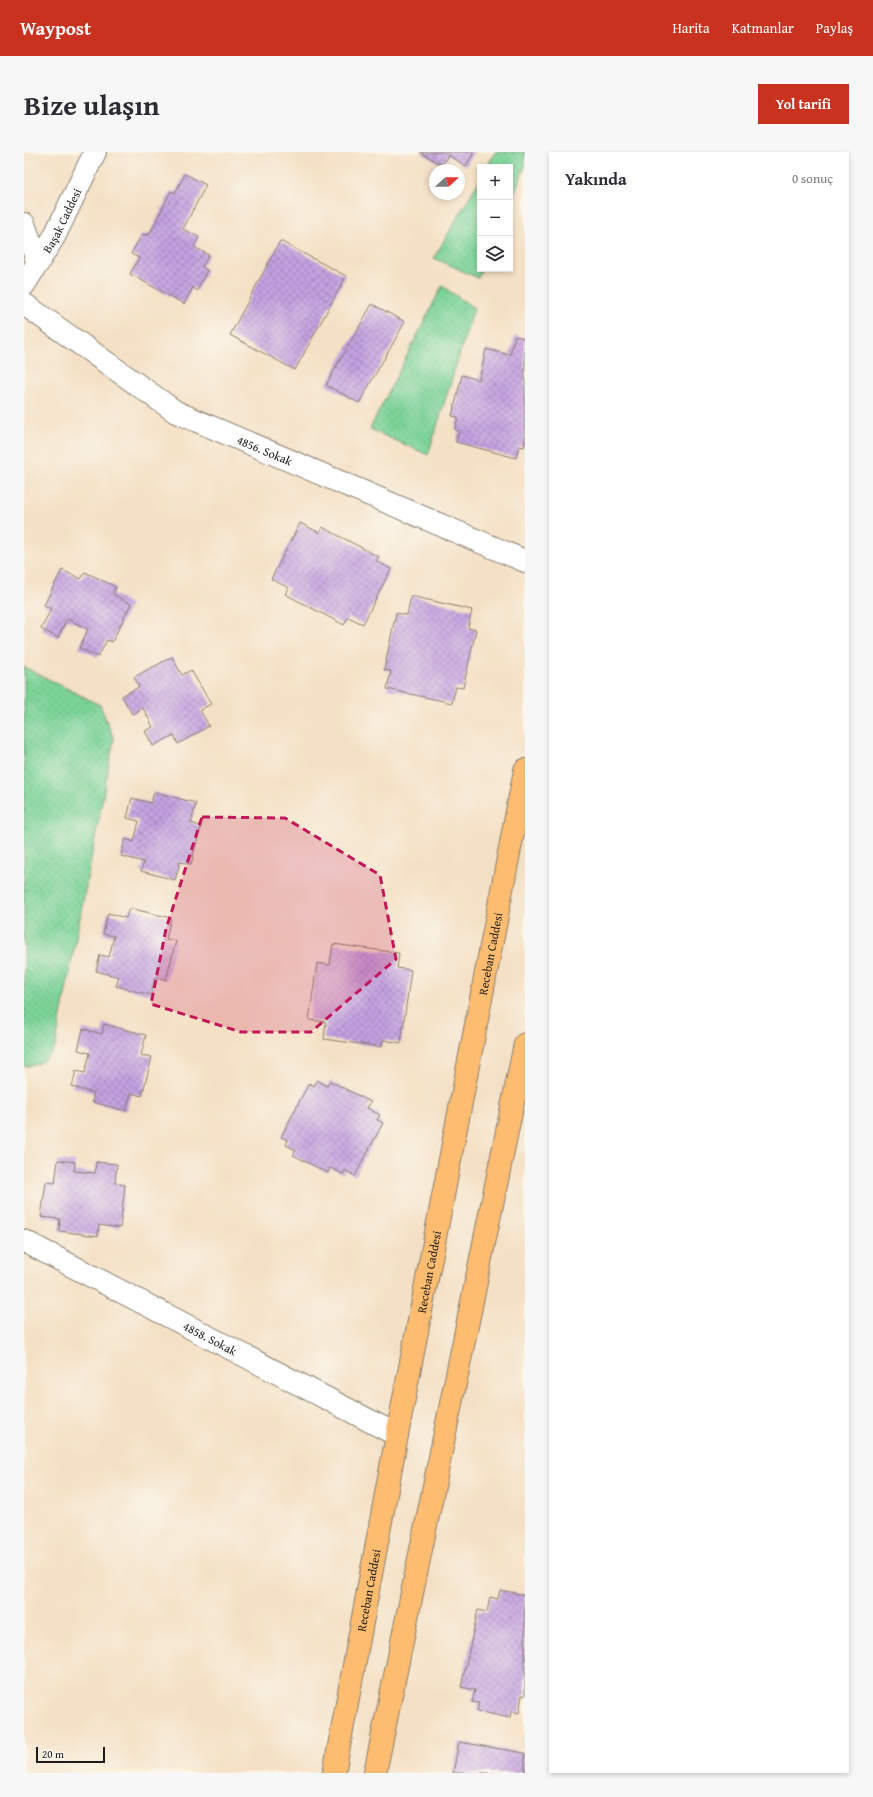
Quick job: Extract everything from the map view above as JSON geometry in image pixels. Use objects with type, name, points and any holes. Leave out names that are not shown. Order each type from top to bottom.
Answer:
[{"type":"highway","name":"Receban Caddesi","points":[[334,1773],[397,1435],[525,770]]},
{"type":"highway","points":[[375,1773],[525,1044]]},
{"type":"street","name":"Başak Caddesi","points":[[24,285],[54,237],[95,152]]},
{"type":"street","points":[[24,224],[38,263]]},
{"type":"street","name":"4856. Sokak","points":[[24,304],[176,412],[525,561]]},
{"type":"street","name":"4858. Sokak","points":[[24,1241],[397,1435]]},
{"type":"highlighted area","points":[[202,817],[285,818],[380,875],[396,959],[311,1032],[241,1032],[151,1004],[166,929]]},
{"type":"green space","points":[[495,152],[525,152],[525,167],[513,196],[513,164],[489,164]]},
{"type":"green space","points":[[477,184],[477,272],[481,272],[478,278],[434,258]]},
{"type":"green space","points":[[442,286],[474,308],[428,455],[370,429]]},
{"type":"green space","points":[[24,667],[100,705],[114,739],[55,1048],[42,1062],[29,1066],[24,1066]]},
{"type":"building","points":[[420,152],[474,152],[466,166],[448,155],[443,164]]},
{"type":"building","points":[[185,174],[206,185],[183,229],[199,237],[194,247],[209,255],[202,267],[207,270],[197,291],[193,287],[184,304],[130,274],[139,258],[131,254],[142,234],[149,235],[171,191],[175,193]]},
{"type":"building","points":[[280,241],[346,276],[295,370],[230,335]]},
{"type":"building","points":[[372,304],[405,322],[359,403],[326,385]]},
{"type":"building","points":[[515,336],[525,338],[525,443],[524,447],[519,446],[516,458],[456,442],[459,431],[455,430],[458,417],[452,416],[462,375],[479,380],[486,349],[510,355]]},
{"type":"building","points":[[300,523],[320,533],[322,527],[379,557],[376,561],[391,569],[363,624],[348,617],[344,625],[285,594],[289,588],[271,579]]},
{"type":"building","points":[[62,570],[81,579],[85,572],[116,587],[113,594],[131,604],[112,642],[107,640],[98,657],[79,648],[88,629],[67,619],[58,638],[41,629],[51,609],[44,605]]},
{"type":"building","points":[[411,596],[472,610],[468,628],[476,630],[463,688],[456,687],[452,703],[387,689],[391,671],[384,670],[396,613],[407,615]]},
{"type":"building","points":[[172,657],[182,675],[191,670],[211,704],[200,710],[209,726],[178,744],[174,735],[153,746],[145,731],[153,727],[143,708],[132,714],[122,696],[139,687],[134,677]]},
{"type":"building","points":[[154,792],[196,803],[191,823],[201,826],[191,864],[180,862],[175,880],[141,871],[144,862],[121,856],[125,839],[134,842],[139,821],[127,818],[132,798],[151,803]]},
{"type":"building","points":[[129,908],[171,918],[166,939],[176,941],[166,980],[155,977],[151,995],[116,986],[119,977],[96,971],[100,955],[109,957],[114,936],[103,934],[108,913],[126,918]]},
{"type":"building","points":[[333,944],[399,953],[397,968],[411,970],[401,1043],[383,1040],[382,1047],[324,1039],[326,1022],[309,1020],[317,963],[330,965]]},
{"type":"building","points":[[104,1024],[146,1035],[141,1055],[152,1057],[142,1096],[131,1093],[126,1111],[92,1102],[94,1093],[72,1087],[76,1071],[85,1073],[90,1053],[78,1050],[83,1029],[102,1034]]},
{"type":"building","points":[[317,1080],[327,1086],[330,1081],[371,1102],[367,1108],[380,1115],[377,1120],[383,1123],[355,1176],[345,1170],[343,1174],[330,1168],[328,1173],[293,1155],[296,1150],[286,1145],[288,1140],[281,1137],[309,1083],[314,1086]]},
{"type":"building","points":[[58,1160],[75,1162],[74,1171],[95,1173],[96,1162],[117,1164],[115,1183],[125,1185],[120,1228],[99,1225],[98,1236],[59,1231],[60,1219],[41,1217],[46,1182],[55,1183]]},
{"type":"building","points":[[500,1590],[525,1595],[525,1696],[522,1695],[519,1713],[511,1711],[510,1718],[477,1711],[479,1703],[472,1702],[475,1690],[461,1687],[478,1610],[487,1612],[490,1597],[498,1599]]},
{"type":"building","points":[[459,1742],[525,1753],[525,1773],[453,1773]]}]
